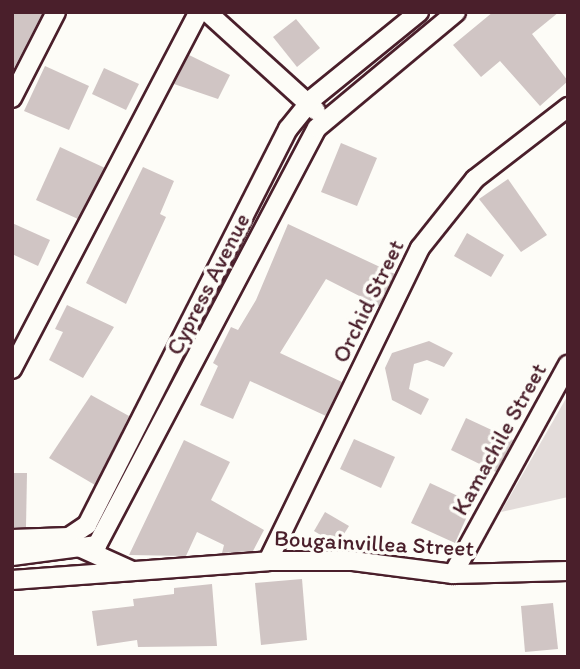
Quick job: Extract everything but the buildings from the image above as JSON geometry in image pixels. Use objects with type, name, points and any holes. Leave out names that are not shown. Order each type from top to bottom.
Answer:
[{"type":"street","points":[[12,98],[56,12]]},
{"type":"street","points":[[12,369],[199,12]]},
{"type":"street","points":[[207,12],[324,118]]},
{"type":"street","name":"Cypress Avenue","points":[[69,537],[87,525],[288,129],[308,103],[419,12]]},
{"type":"street","name":"Cypress Avenue","points":[[84,552],[97,545],[125,502],[324,118],[456,12]]},
{"type":"street","name":"Orchid Street","points":[[268,561],[420,248],[475,179],[568,107]]},
{"type":"street","points":[[178,350],[198,359]]},
{"type":"street","name":"Kamachile Street","points":[[453,574],[568,365]]},
{"type":"street","points":[[12,539],[69,537],[84,552]]},
{"type":"street","points":[[12,556],[84,552]]},
{"type":"street","name":"Bougainvillea Street","points":[[84,552],[136,573]]},
{"type":"street","name":"Bougainvillea Street","points":[[12,580],[136,573],[268,561],[353,561],[453,574],[568,571]]},
{"type":"shaded area","points":[[568,395],[568,497],[501,512]]}]
